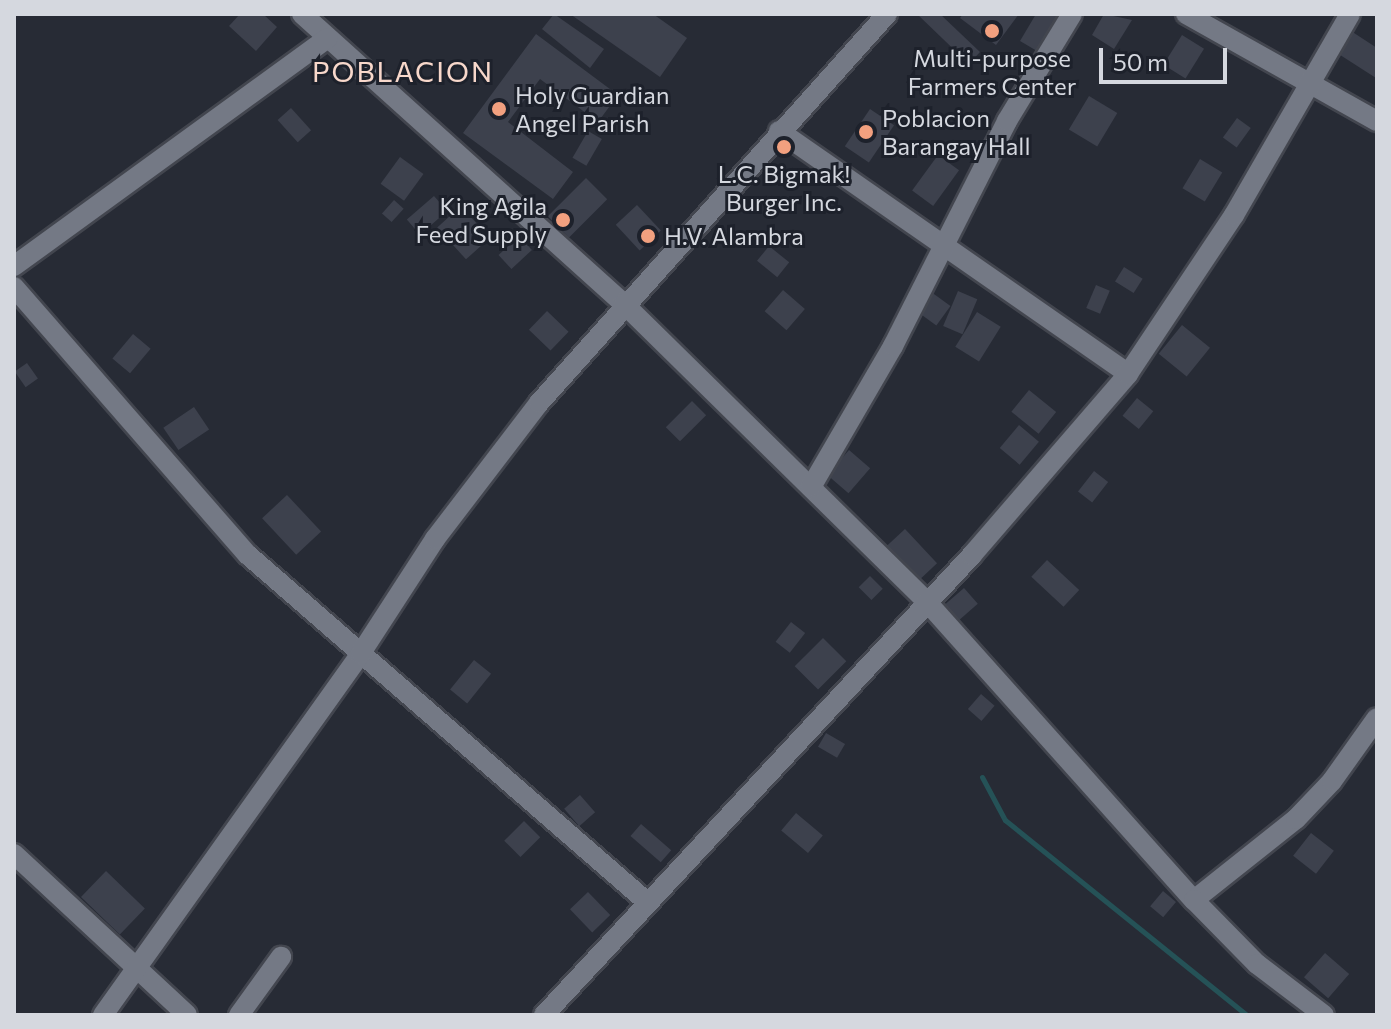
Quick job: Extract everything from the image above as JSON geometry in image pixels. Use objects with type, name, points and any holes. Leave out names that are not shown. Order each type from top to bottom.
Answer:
[{"type":"street","points":[[302,14],[624,304],[811,487],[928,603],[1194,900],[1257,964],[1324,1015]]},
{"type":"street","points":[[103,1015],[138,971],[361,653],[435,539],[539,403],[624,304],[887,14]]},
{"type":"street","points":[[811,487],[893,346],[1007,121],[1072,14]]},
{"type":"street","points":[[1186,14],[1377,121]]},
{"type":"street","points":[[544,1015],[928,603],[1128,374],[1187,291],[1350,14]]},
{"type":"street","points":[[14,266],[328,38]]},
{"type":"street","points":[[779,131],[1128,374]]},
{"type":"street","points":[[14,287],[248,555],[647,902]]},
{"type":"street","points":[[1194,900],[1296,819],[1332,781],[1377,718]]},
{"type":"street","points":[[14,854],[187,1015]]},
{"type":"street","points":[[239,1015],[281,957]]},
{"type":"building","points":[[240,14],[263,14],[277,27],[256,51],[229,26]]},
{"type":"building","points":[[554,14],[604,49],[590,68],[542,29]]},
{"type":"building","points":[[570,14],[653,14],[687,38],[660,77]]},
{"type":"building","points":[[917,14],[940,14],[980,52],[969,64]]},
{"type":"building","name":"Multi-purpose Farmers Center","points":[[963,14],[1019,14],[996,45],[960,18]]},
{"type":"building","points":[[1036,14],[1060,14],[1037,51],[1020,41]]},
{"type":"building","points":[[1104,14],[1132,20],[1114,49],[1092,35]]},
{"type":"building","points":[[1351,31],[1377,48],[1376,78],[1337,53]]},
{"type":"building","name":"Holy Guardian Angel Parish","points":[[536,34],[618,95],[598,122],[540,79],[508,122],[573,172],[553,199],[463,133]]},
{"type":"building","points":[[1182,35],[1204,49],[1186,78],[1163,65]]},
{"type":"building","points":[[1089,96],[1117,113],[1097,146],[1069,129]]},
{"type":"building","points":[[291,108],[311,130],[298,142],[278,120]]},
{"type":"building","points":[[870,109],[894,125],[869,163],[845,146]]},
{"type":"building","points":[[1237,118],[1251,128],[1237,147],[1223,137]]},
{"type":"building","points":[[588,131],[602,139],[586,166],[572,158]]},
{"type":"building","points":[[938,155],[959,170],[933,206],[912,191]]},
{"type":"building","points":[[400,157],[423,174],[404,201],[381,184]]},
{"type":"building","points":[[1200,159],[1222,172],[1205,202],[1182,188]]},
{"type":"building","points":[[586,178],[607,199],[569,237],[548,216]]},
{"type":"building","points":[[434,196],[447,211],[420,235],[407,220]]},
{"type":"building","points":[[394,200],[404,209],[392,222],[382,213]]},
{"type":"building","points":[[637,205],[661,231],[640,250],[616,225]]},
{"type":"building","points":[[461,206],[490,238],[466,259],[437,227]]},
{"type":"building","points":[[519,236],[532,250],[511,269],[499,255]]},
{"type":"building","points":[[769,246],[789,262],[777,277],[757,261]]},
{"type":"building","points":[[1124,267],[1143,279],[1134,293],[1115,281]]},
{"type":"building","points":[[1096,285],[1110,291],[1100,314],[1086,308]]},
{"type":"building","points":[[927,289],[950,306],[936,325],[913,308]]},
{"type":"building","points":[[783,290],[805,309],[787,330],[765,311]]},
{"type":"building","points":[[958,291],[977,299],[962,334],[943,326]]},
{"type":"building","points":[[547,311],[569,332],[551,351],[529,330]]},
{"type":"building","points":[[977,312],[1001,327],[979,362],[955,347]]},
{"type":"building","points":[[1182,325],[1210,348],[1187,376],[1159,354]]},
{"type":"building","points":[[133,334],[151,349],[130,373],[112,359]]},
{"type":"building","points":[[27,363],[38,379],[26,387],[15,372]]},
{"type":"building","points":[[1029,390],[1056,412],[1039,434],[1011,412]]},
{"type":"building","points":[[1137,398],[1153,411],[1139,429],[1123,416]]},
{"type":"building","points":[[692,401],[706,415],[680,441],[666,427]]},
{"type":"building","points":[[194,407],[209,429],[178,450],[163,428]]},
{"type":"building","points":[[1019,425],[1039,442],[1020,465],[1000,448]]},
{"type":"building","points":[[849,450],[870,468],[848,493],[827,475]]},
{"type":"building","points":[[1094,471],[1108,482],[1092,503],[1078,491]]},
{"type":"building","points":[[287,495],[321,532],[296,555],[262,518]]},
{"type":"building","points":[[905,529],[937,563],[917,582],[885,548]]},
{"type":"building","points":[[1047,560],[1079,590],[1063,607],[1031,577]]},
{"type":"building","points":[[870,576],[883,589],[871,600],[859,587]]},
{"type":"building","points":[[964,588],[978,604],[954,624],[941,608]]},
{"type":"building","points":[[791,622],[805,633],[790,653],[776,642]]},
{"type":"building","points":[[823,638],[846,661],[818,690],[795,666]]},
{"type":"building","points":[[474,660],[491,674],[467,703],[450,690]]},
{"type":"building","points":[[981,694],[995,706],[981,721],[968,709]]},
{"type":"building","points":[[826,733],[845,744],[837,758],[818,747]]},
{"type":"building","points":[[580,795],[595,812],[579,826],[564,809]]},
{"type":"building","points":[[796,813],[823,835],[808,853],[781,831]]},
{"type":"building","points":[[524,821],[540,837],[520,857],[504,841]]},
{"type":"building","points":[[641,824],[671,850],[661,862],[631,836]]},
{"type":"building","points":[[1311,833],[1334,851],[1316,874],[1293,856]]},
{"type":"building","points":[[106,871],[145,909],[120,934],[81,897]]},
{"type":"building","points":[[1163,891],[1176,902],[1163,917],[1150,906]]},
{"type":"building","points":[[588,892],[610,915],[592,932],[570,909]]},
{"type":"building","points":[[1325,953],[1349,974],[1328,998],[1304,977]]},
{"type":"waterway","points":[[982,777],[1005,820],[1247,1015]]},
{"type":"place","name":"Multi-purpose Farmers Center","points":[[992,31]]},
{"type":"place","name":"Holy Guardian Angel Parish","points":[[499,109]]},
{"type":"place","name":"Poblacion Barangay Hall","points":[[866,132]]},
{"type":"place","name":"L.C. Bigmak! Burger Inc.","points":[[784,147]]},
{"type":"place","name":"King Agila Feed Supply","points":[[563,220]]},
{"type":"place","name":"H.V. Alambra","points":[[648,236]]},
{"type":"district","name":"POBLACION","points":[[403,71]]}]
